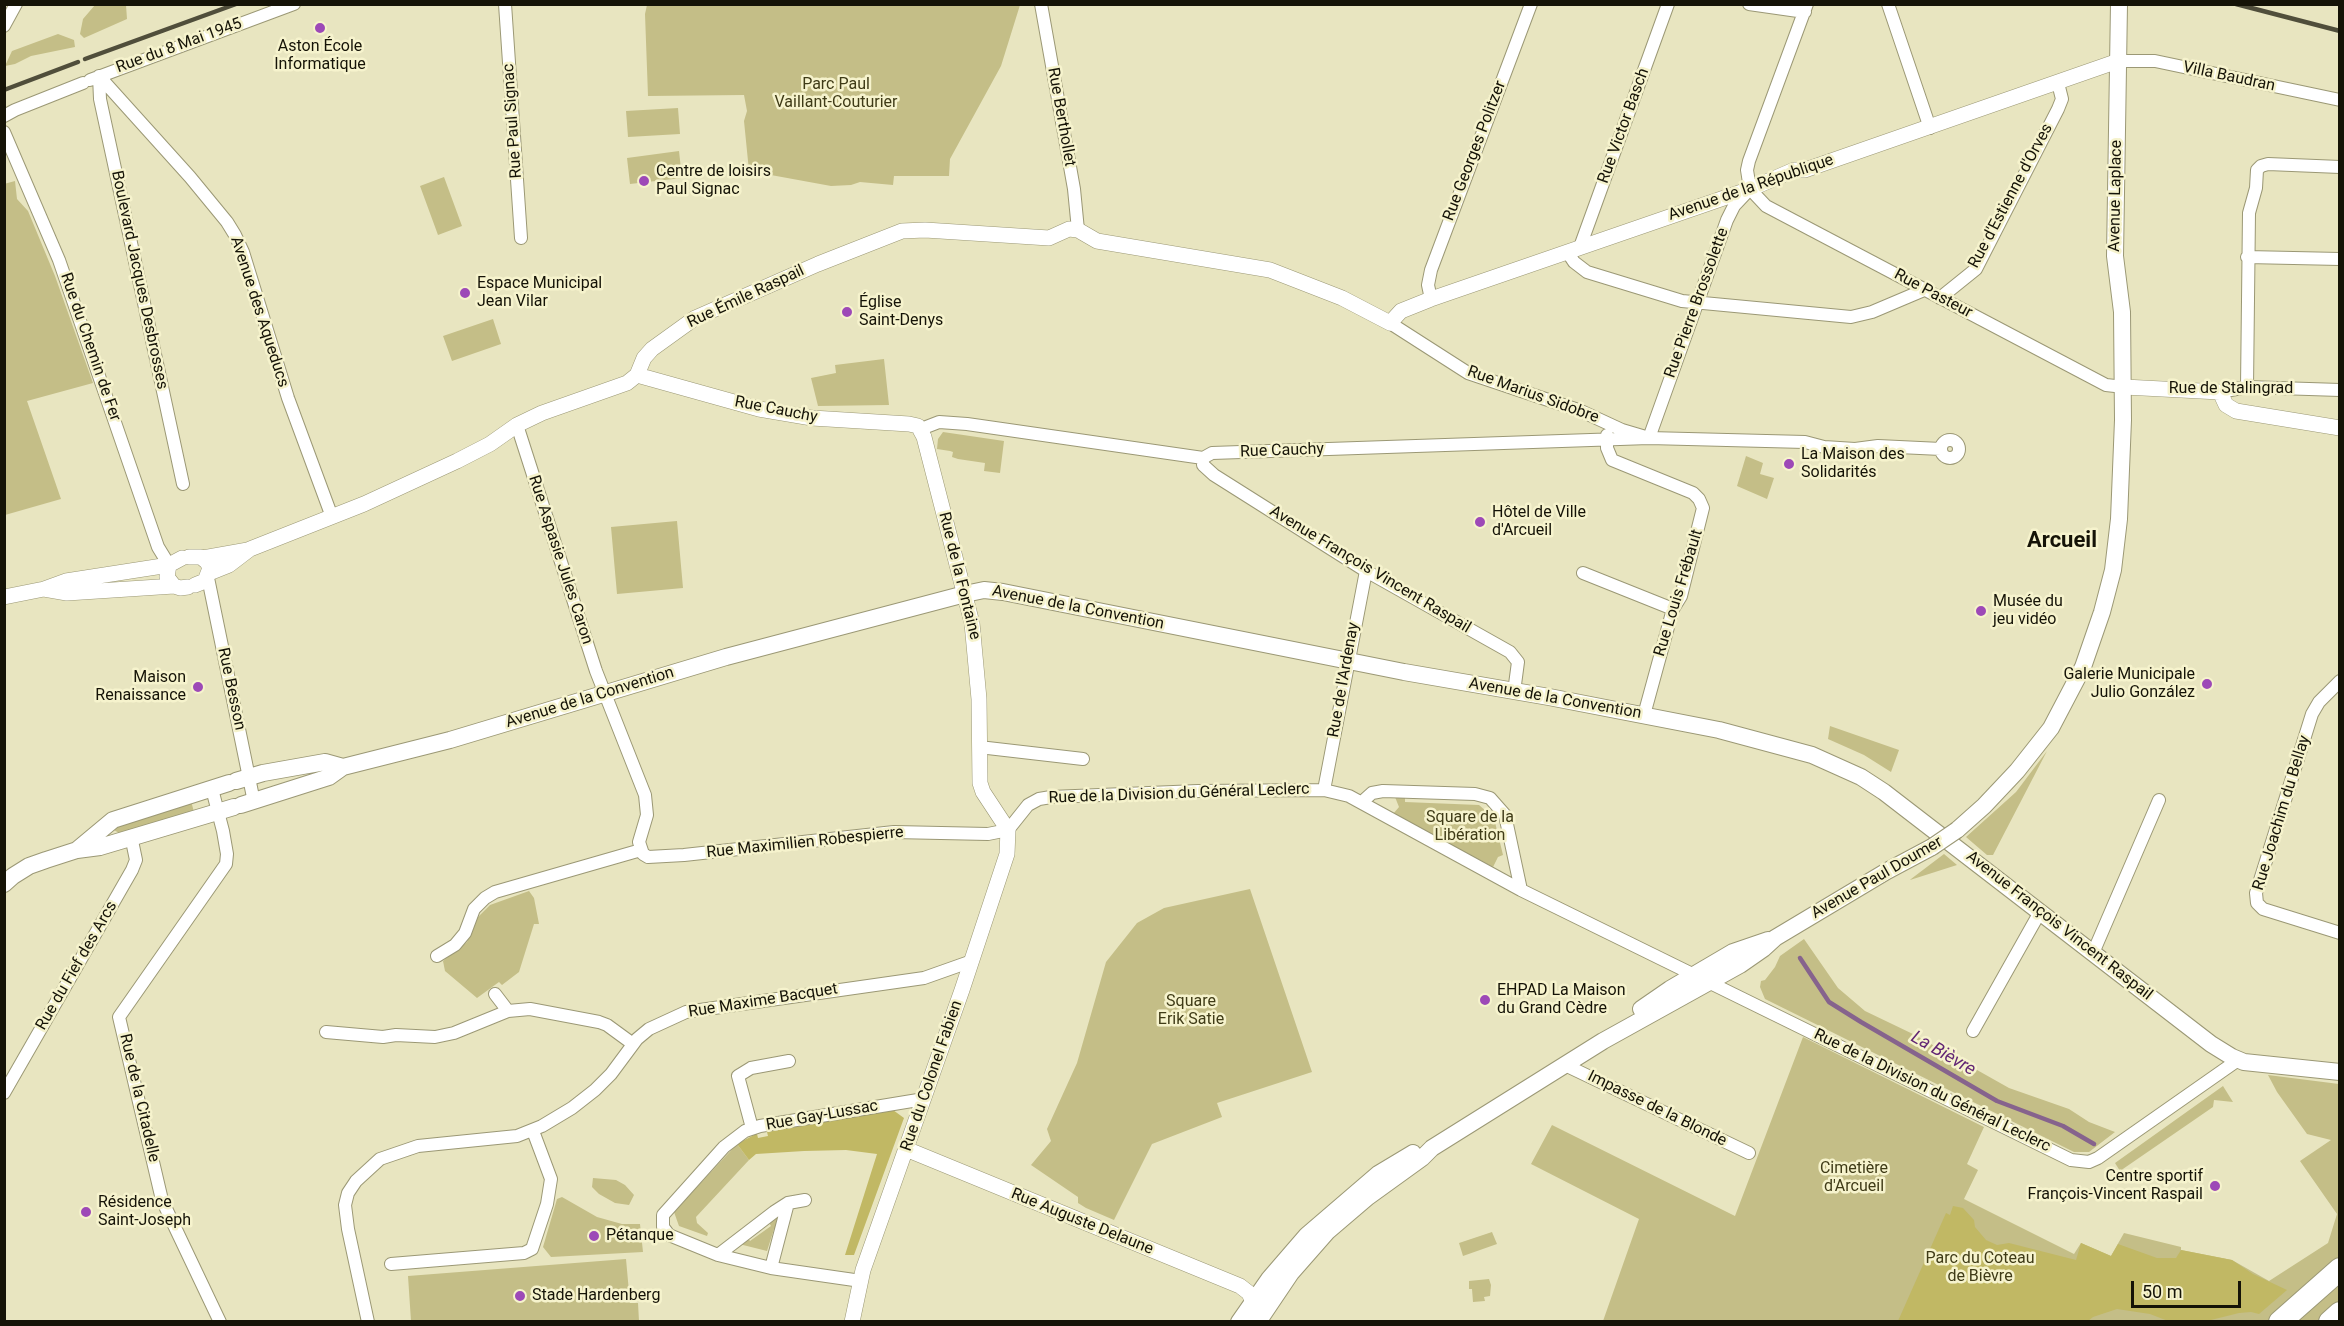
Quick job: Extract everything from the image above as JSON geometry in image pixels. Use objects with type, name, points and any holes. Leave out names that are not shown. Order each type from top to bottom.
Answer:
[{"type":"highway","points":[[2280,1322],[2340,1269]]},
{"type":"highway","points":[[2330,1322],[2340,1313]]},
{"type":"main road","name":"Avenue Laplace","points":[[2119,4],[2115,256],[2122,312],[2124,387]]},
{"type":"main road","name":"Avenue Paul Doumer","points":[[1603,1041],[1748,960],[1775,938],[1887,871],[1932,847],[1957,830],[2017,771],[2051,728],[2079,675],[2108,594],[2118,538],[2124,387]]},
{"type":"main road","name":"Avenue de la Convention","points":[[77,850],[100,847],[237,806],[329,777],[343,767],[450,740],[726,657],[984,590],[1348,661],[1644,715],[1789,747]]},
{"type":"main road","name":"Avenue François Vincent Raspail","points":[[1789,747],[1861,777],[1905,808],[2211,1044],[2238,1060],[2340,1072]]},
{"type":"main road","name":"Avenue de la Convention","points":[[77,850],[113,820],[238,780],[325,762],[343,767]]},
{"type":"main road","points":[[107,825],[112,843]]},
{"type":"main road","points":[[4,884],[29,866],[77,850]]},
{"type":"main road","name":"Avenue Paul Doumer","points":[[1603,1041],[1632,1016],[1695,974],[1742,948],[1775,938]]},
{"type":"main road","points":[[1259,1321],[1291,1273],[1327,1232],[1368,1197],[1422,1158],[1432,1148],[1603,1041]]},
{"type":"main road","points":[[1239,1322],[1253,1300],[1291,1252],[1331,1213],[1378,1174],[1405,1157],[1432,1148]]},
{"type":"street","points":[[4,26],[16,4]]},
{"type":"street","name":"Rue du 8 Mai 1945","points":[[4,116],[90,80],[294,4]]},
{"type":"street","name":"Rue Paul Signac","points":[[506,4],[521,238]]},
{"type":"street","name":"Rue Berthollet","points":[[1041,4],[1074,189],[1078,230]]},
{"type":"street","name":"Rue Georges Politzer","points":[[1431,300],[1428,285],[1431,270],[1531,4]]},
{"type":"street","name":"Rue Victor Basch","points":[[1574,250],[1668,4]]},
{"type":"street","points":[[1749,4],[1806,8],[1749,161],[1747,170],[1750,189]]},
{"type":"street","points":[[1888,4],[1930,128]]},
{"type":"street","name":"Avenue de la République","points":[[1390,323],[1401,311],[1431,300],[1750,189],[1794,170],[1805,170],[1930,128],[2118,61]]},
{"type":"street","name":"Villa Baudran","points":[[2118,61],[2156,61],[2340,100]]},
{"type":"street","name":"Boulevard Jacques Desbrosses","points":[[90,80],[100,99],[183,484]]},
{"type":"street","name":"Avenue des Aqueducs","points":[[90,80],[190,177],[235,235],[243,252],[288,398],[332,517]]},
{"type":"street","name":"Rue d'Estienne d'Orves","points":[[1940,298],[1976,269],[2058,109],[2061,99],[2058,83]]},
{"type":"street","name":"Rue du Chemin de Fer","points":[[4,132],[59,260],[158,547],[186,559]]},
{"type":"street","points":[[2247,387],[2248,213],[2259,168],[2268,164],[2340,167]]},
{"type":"street","name":"Rue Pasteur","points":[[1750,189],[1766,206],[1924,290],[2106,385],[2124,387]]},
{"type":"street","name":"Rue Pierre Brossolette","points":[[1649,438],[1727,220],[1734,206],[1750,189]]},
{"type":"street","name":"Rue Émile Raspail","points":[[637,375],[640,364],[648,353],[668,335],[694,318],[895,233],[914,229],[1049,238],[1069,229],[1078,230]]},
{"type":"street","name":"Rue Marius Sidobre","points":[[1078,230],[1097,241],[1270,270],[1342,298],[1390,323],[1468,373],[1581,411],[1622,430],[1649,438],[1805,442],[1824,447],[1887,446],[1941,449]]},
{"type":"street","points":[[1574,250],[1574,262],[1587,272],[1682,301],[1851,317],[1872,312],[1924,290]]},
{"type":"street","points":[[2247,257],[2340,259]]},
{"type":"street","points":[[4,597],[44,589],[66,581],[250,549],[332,517],[457,461],[490,444],[517,425],[547,411],[619,387],[637,375]]},
{"type":"street","name":"Rue Cauchy","points":[[637,375],[759,409],[812,418],[909,424],[920,428],[939,422],[967,424],[1203,458],[1212,453],[1649,438]]},
{"type":"street","name":"Rue de Stalingrad","points":[[2124,387],[2220,392],[2247,387],[2340,390]]},
{"type":"street","points":[[2220,392],[2226,405],[2236,411],[2340,428]]},
{"type":"street","name":"Rue Louis Frébault","points":[[1605,422],[1609,456],[1616,463],[1692,493],[1702,504],[1702,516],[1681,596],[1673,609],[1644,715]]},
{"type":"street","name":"Rue Aspasie Jules Caron","points":[[517,425],[605,694],[645,795],[647,815],[639,842],[641,850]]},
{"type":"street","name":"Rue de la Fontaine","points":[[920,428],[972,623],[979,699],[980,783],[983,792],[1008,830]]},
{"type":"street","name":"Avenue François Vincent Raspail","points":[[1203,458],[1203,465],[1208,471],[1366,571],[1510,652],[1518,662],[1514,692]]},
{"type":"street","points":[[44,589],[55,593],[67,593],[195,582],[229,565],[250,549]]},
{"type":"street","points":[[186,559],[208,564],[195,582]]},
{"type":"street","points":[[186,559],[167,577],[195,582]]},
{"type":"street","name":"Rue de l'Ardenay","points":[[1324,790],[1366,571]]},
{"type":"street","points":[[1583,573],[1673,609]]},
{"type":"street","name":"Rue Besson","points":[[195,582],[238,780],[237,806]]},
{"type":"street","name":"Rue Joachim du Bellay","points":[[2340,681],[2319,702],[2312,714],[2256,893],[2257,903],[2263,909],[2340,933]]},
{"type":"street","points":[[979,747],[1083,759]]},
{"type":"street","name":"Rue de la Citadelle","points":[[212,789],[237,806],[226,864],[119,1017],[162,1200],[220,1322]]},
{"type":"street","name":"Rue de la Division du Général Leclerc","points":[[1008,830],[1028,805],[1039,799],[1051,797],[1198,791],[1324,790],[1349,796],[1521,890],[1711,981],[1996,1124],[2078,1162],[2094,1160],[2110,1151],[2238,1060]]},
{"type":"street","points":[[1362,802],[1372,793],[1383,791],[1484,795],[1496,803],[1505,815],[1521,890]]},
{"type":"street","points":[[2093,953],[2158,800]]},
{"type":"street","name":"Rue Maximilien Robespierre","points":[[641,850],[648,857],[654,858],[894,832],[988,834],[1008,830]]},
{"type":"street","name":"Rue du Colonel Fabien","points":[[852,1322],[861,1281],[1005,864],[1008,830]]},
{"type":"street","name":"Rue du Fief des Arcs","points":[[4,1093],[132,870],[136,860],[131,836]]},
{"type":"street","points":[[437,956],[452,948],[462,938],[474,909],[495,892],[641,850]]},
{"type":"street","points":[[1973,1031],[2040,912]]},
{"type":"street","name":"Rue Maxime Bacquet","points":[[368,1322],[345,1212],[346,1199],[356,1181],[380,1159],[408,1149],[517,1136],[533,1131],[586,1099],[611,1074],[633,1044],[656,1024],[694,1010],[924,978],[972,961]]},
{"type":"street","points":[[495,994],[508,1011]]},
{"type":"street","points":[[326,1032],[383,1037],[396,1035],[435,1037],[454,1033],[508,1011],[530,1009],[599,1022],[607,1025],[633,1044]]},
{"type":"street","points":[[752,1128],[738,1076],[751,1068],[789,1061]]},
{"type":"street","name":"Impasse de la Blonde","points":[[1565,1065],[1749,1153]]},
{"type":"street","name":"Rue Gay-Lussac","points":[[718,1255],[675,1238],[665,1231],[662,1220],[666,1210],[731,1140],[752,1128],[924,1099]]},
{"type":"street","points":[[391,1264],[528,1252],[536,1243],[550,1193],[551,1179],[533,1131]]},
{"type":"street","name":"Rue Auguste Delaune","points":[[906,1149],[1240,1286],[1249,1293],[1253,1300]]},
{"type":"street","points":[[718,1255],[788,1203],[805,1200]]},
{"type":"street","points":[[771,1268],[788,1203]]},
{"type":"street","points":[[718,1255],[771,1268],[861,1281]]},
{"type":"street","points":[[1253,1300],[1259,1321]]},
{"type":"green space","name":"Parc Paul Vaillant-Couturier","points":[[647,4],[1020,5],[1001,66],[950,159],[949,176],[894,176],[893,185],[860,182],[831,186],[749,171],[744,121],[747,111],[744,95],[648,96],[645,14]]},
{"type":"green space","points":[[95,5],[126,5],[127,19],[84,38],[80,34],[83,19]]},
{"type":"green space","points":[[58,34],[74,40],[75,47],[31,56],[5,66],[12,51]]},
{"type":"green space","points":[[678,108],[680,134],[628,137],[626,111]]},
{"type":"green space","points":[[679,151],[682,178],[630,184],[627,158]]},
{"type":"green space","points":[[444,177],[462,226],[438,235],[420,186]]},
{"type":"green space","points":[[15,181],[17,199],[28,211],[55,276],[93,383],[27,401],[61,499],[5,515],[4,184]]},
{"type":"green space","points":[[493,319],[501,344],[452,361],[443,336]]},
{"type":"green space","points":[[884,359],[889,405],[818,406],[811,378],[836,373],[835,365]]},
{"type":"green space","points":[[943,432],[1004,441],[1000,473],[984,471],[985,463],[958,459],[952,457],[953,452],[937,449],[938,439]]},
{"type":"green space","points":[[1746,456],[1763,463],[1760,474],[1774,478],[1767,499],[1737,486]]},
{"type":"green space","points":[[677,521],[683,588],[617,594],[611,527]]},
{"type":"green space","points":[[1830,726],[1899,750],[1891,772],[1864,755],[1828,739]]},
{"type":"green space","points":[[2047,751],[1993,855],[1987,855],[1966,837],[2016,792]]},
{"type":"green space","name":"Square de la Libération","points":[[1395,797],[1405,797],[1405,802],[1479,805],[1494,818],[1503,855],[1498,857],[1493,867],[1393,814],[1399,807]]},
{"type":"green space","points":[[191,801],[194,812],[119,833],[114,830],[114,827]]},
{"type":"green space","points":[[1944,854],[1957,865],[1910,880],[1911,879]]},
{"type":"green space","name":"Square Erik Satie","points":[[1250,889],[1312,1072],[1217,1103],[1222,1117],[1152,1144],[1114,1220],[1086,1208],[1078,1203],[1078,1197],[1031,1165],[1051,1141],[1047,1129],[1077,1063],[1106,962],[1137,923],[1164,908]]},
{"type":"green space","points":[[529,891],[534,898],[539,924],[534,924],[519,972],[502,985],[499,982],[477,998],[445,971],[443,961],[467,942],[478,917],[490,905]]},
{"type":"green space","points":[[1804,939],[1838,988],[1865,1011],[1915,1035],[2009,1088],[2069,1109],[2089,1122],[2115,1132],[2089,1152],[2074,1152],[1765,999],[1760,987],[1761,981],[1765,980],[1775,967],[1780,956]]},
{"type":"green space","name":"Cimetière d'Arcueil","points":[[1803,1037],[1984,1127],[1967,1164],[1978,1170],[1964,1199],[2074,1254],[2081,1243],[2111,1256],[2124,1233],[2181,1247],[2181,1250],[2232,1260],[2269,1281],[2328,1243],[2337,1214],[2300,1161],[2331,1140],[2307,1134],[2277,1092],[2268,1075],[2339,1084],[2339,1321],[1603,1321],[1639,1219],[1531,1164],[1552,1125],[1735,1216]]},
{"type":"green space","points":[[2223,1086],[2233,1102],[2214,1100],[2213,1107],[2120,1171],[2115,1163]]},
{"type":"green space","points":[[893,1110],[904,1118],[854,1255],[845,1255],[877,1154],[846,1150],[804,1151],[756,1154],[749,1160],[737,1144],[757,1134],[758,1138],[768,1136],[767,1132]]},
{"type":"green space","points":[[737,1144],[749,1160],[696,1217],[697,1223],[708,1233],[707,1236],[679,1226],[674,1212]]},
{"type":"green space","points":[[593,1178],[616,1180],[625,1185],[634,1195],[629,1205],[615,1203],[599,1194],[592,1187]]},
{"type":"green space","name":"Pétanque","points":[[562,1197],[597,1217],[622,1224],[640,1224],[643,1252],[551,1257],[543,1247],[557,1199]]},
{"type":"green space","name":"Parc du Coteau de Bièvre","points":[[1953,1206],[1963,1208],[1974,1220],[1975,1227],[1986,1240],[1997,1245],[2009,1243],[2076,1260],[2081,1243],[2111,1256],[2118,1244],[2157,1258],[2176,1258],[2181,1250],[2232,1260],[2253,1274],[2287,1290],[2259,1314],[2239,1313],[2207,1321],[2168,1321],[2150,1314],[2117,1309],[2088,1321],[1898,1321],[1946,1213],[1950,1215]]},
{"type":"green space","points":[[777,1217],[779,1219],[778,1231],[774,1229],[767,1251],[739,1244],[747,1237],[750,1241],[771,1226],[768,1221]]},
{"type":"green space","points":[[1492,1232],[1497,1244],[1463,1256],[1459,1243]]},
{"type":"green space","name":"Stade Hardenberg","points":[[626,1259],[630,1303],[638,1303],[639,1321],[411,1321],[408,1276]]},
{"type":"green space","points":[[1489,1279],[1490,1296],[1484,1297],[1485,1301],[1473,1302],[1469,1281]]},
{"type":"waterway","name":"La Bièvre","points":[[1800,958],[1829,1002],[1997,1101],[2063,1126],[2094,1144]]},
{"type":"railway","points":[[85,59],[236,4]]},
{"type":"railway","points":[[2236,4],[2340,31]]},
{"type":"railway","points":[[4,90],[78,62]]},
{"type":"place","name":"Aston École Informatique","points":[[320,28]]},
{"type":"place","name":"Centre de loisirs Paul Signac","points":[[644,181]]},
{"type":"place","name":"Espace Municipal Jean Vilar","points":[[465,293]]},
{"type":"place","name":"Église Saint-Denys","points":[[847,312]]},
{"type":"place","name":"La Maison des Solidarités","points":[[1789,464]]},
{"type":"place","name":"Hôtel de Ville d'Arcueil","points":[[1480,522]]},
{"type":"place","name":"Musée du jeu vidéo","points":[[1981,611]]},
{"type":"place","name":"Galerie Municipale Julio González","points":[[2207,684]]},
{"type":"place","name":"Maison Renaissance","points":[[198,687]]},
{"type":"place","name":"EHPAD La Maison du Grand Cèdre","points":[[1485,1000]]},
{"type":"place","name":"Centre sportif François-Vincent Raspail","points":[[2215,1186]]},
{"type":"place","name":"Résidence Saint-Joseph","points":[[86,1212]]},
{"type":"place","name":"Pétanque","points":[[594,1236]]},
{"type":"place","name":"Stade Hardenberg","points":[[520,1296]]},
{"type":"district","name":"Arcueil","points":[[2062,541]]}]
